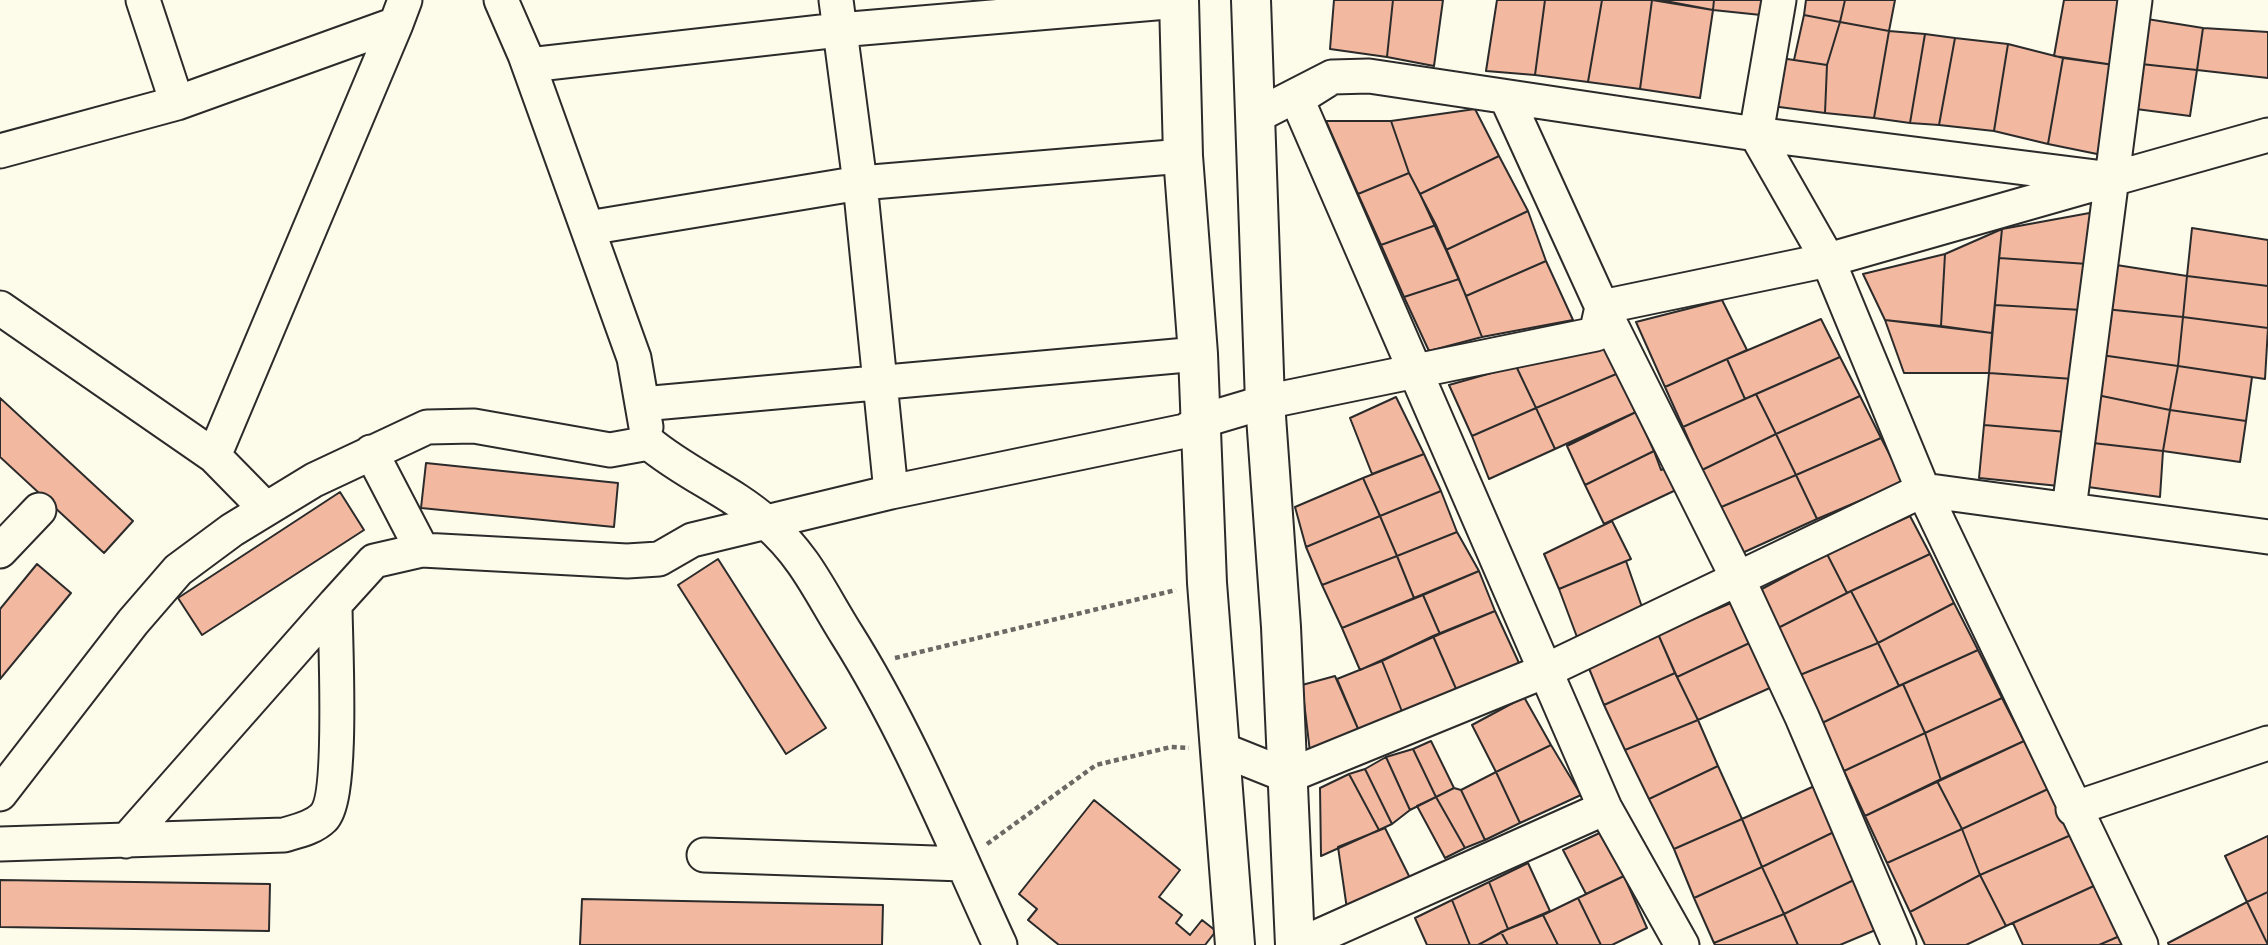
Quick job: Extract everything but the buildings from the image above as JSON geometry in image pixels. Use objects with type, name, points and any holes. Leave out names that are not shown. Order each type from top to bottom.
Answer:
[{"type":"main road","points":[[1251,0],[1265,402],[1297,945]]},
{"type":"main road","points":[[1179,1],[1183,156],[1198,354],[1208,583],[1218,748],[1235,945]]},
{"type":"street","points":[[143,0],[177,103]]},
{"type":"street","points":[[502,0],[529,65],[634,358],[649,443],[676,466],[727,493],[768,524],[815,577],[846,634],[867,664],[1000,945]]},
{"type":"street","points":[[1779,0],[1756,134],[1828,260],[1923,490],[2073,808],[2141,945]]},
{"type":"street","points":[[2069,509],[2135,0]]},
{"type":"street","points":[[529,65],[838,15],[1179,1]]},
{"type":"street","points":[[0,151],[177,103],[401,12]]},
{"type":"street","points":[[214,456],[401,12]]},
{"type":"street","points":[[838,15],[860,183],[891,492]]},
{"type":"street","points":[[1254,117],[1332,77],[1369,76],[1507,99],[1756,134],[2112,179]]},
{"type":"street","points":[[1332,77],[1297,99],[1413,372],[1605,808],[1670,941]]},
{"type":"street","points":[[1507,99],[1602,307],[1737,577],[1802,717],[1899,945]]},
{"type":"street","points":[[1602,307],[1828,260],[2268,135]]},
{"type":"street","points":[[587,228],[860,183],[1183,156]]},
{"type":"street","points":[[126,841],[374,561],[422,551],[627,561],[659,559],[692,540],[768,524],[891,492],[1185,431],[1201,421],[1265,402],[1596,334],[1602,307]]},
{"type":"street","points":[[0,308],[214,456],[265,508]]},
{"type":"street","points":[[642,404],[879,385],[1198,354]]},
{"type":"street","points":[[0,794],[133,622],[178,570],[265,508],[314,480],[426,427],[474,426],[610,450],[649,443]]},
{"type":"street","points":[[371,452],[422,551]]},
{"type":"street","points":[[1218,748],[1288,776],[1545,671],[1923,490],[2268,537]]},
{"type":"street","points":[[0,551],[39,510]]},
{"type":"street","points":[[0,844],[284,835],[309,827],[325,816],[336,785],[335,604]]},
{"type":"street","points":[[2073,808],[2268,743]]},
{"type":"street","points":[[1297,945],[1605,808]]},
{"type":"street","points":[[704,855],[963,864]]},
{"type":"path","points":[[867,664],[1208,583]]},
{"type":"path","points":[[963,864],[1029,811],[1096,765],[1171,747],[1218,748]]}]
